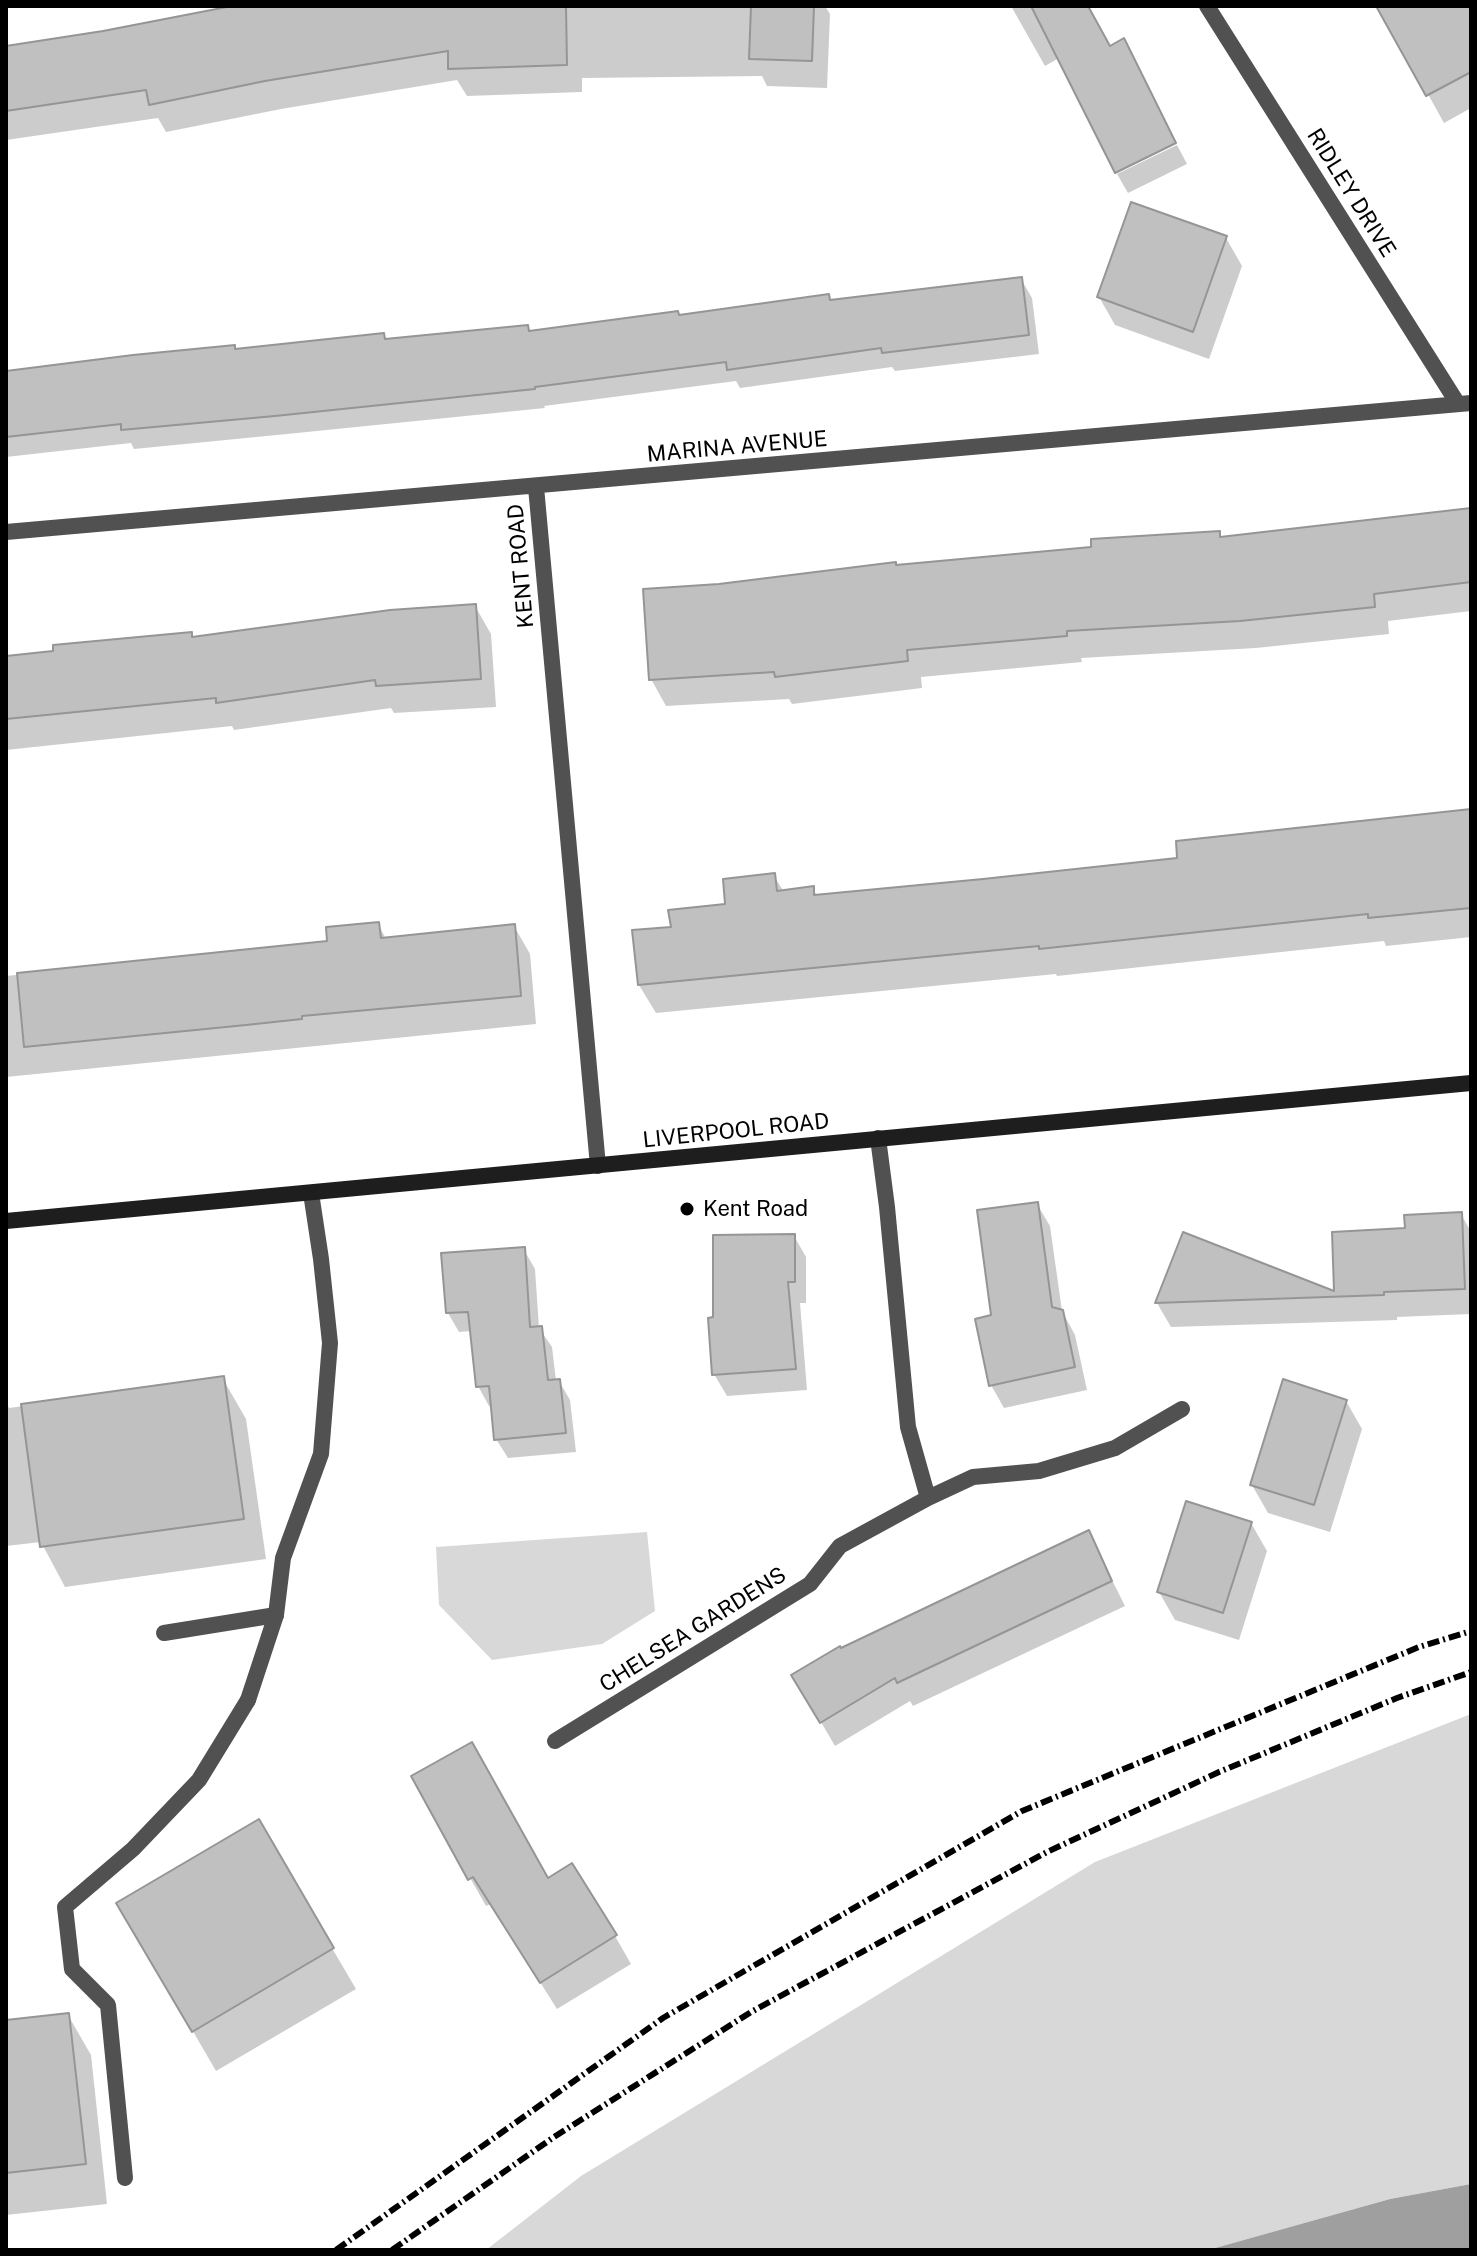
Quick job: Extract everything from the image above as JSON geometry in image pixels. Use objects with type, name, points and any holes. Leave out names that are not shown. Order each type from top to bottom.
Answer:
[{"type":"street","name":"RIDLEY DRIVE","points":[[1207,6],[1464,403]]},
{"type":"street","name":"MARINA AVENUE","points":[[6,532],[1464,403]]},
{"type":"street","name":"KENT ROAD","points":[[536,487],[598,1166]]},
{"type":"street","name":"LIVERPOOL ROAD","points":[[6,1221],[1471,1083]]},
{"type":"street","points":[[878,1138],[908,1427],[928,1498]]},
{"type":"street","points":[[125,2178],[108,2005],[72,1969],[65,1907],[133,1849],[199,1780],[248,1700],[276,1615],[283,1558],[321,1454],[330,1343],[311,1193]]},
{"type":"street","name":"CHELSEA GARDENS","points":[[555,1741],[810,1584],[840,1546],[928,1498],[973,1477],[1039,1471],[1115,1448],[1182,1409]]},
{"type":"street","points":[[164,1633],[276,1615]]},
{"type":"shaded area","points":[[647,1532],[655,1611],[602,1644],[492,1660],[439,1605],[436,1547]]},
{"type":"shaded area","points":[[1471,1714],[1471,2184],[1390,2199],[1208,2250],[486,2250],[581,2176],[1095,1862]]},
{"type":"shaded area","points":[[1471,2184],[1471,2250],[1208,2250],[1390,2199]]},
{"type":"building","points":[[232,6],[566,6],[567,65],[448,69],[448,51],[265,81],[149,105],[146,90],[6,111],[6,46]]},
{"type":"building","points":[[751,6],[814,6],[812,61],[749,59]]},
{"type":"building","points":[[1031,6],[1088,6],[1110,46],[1124,38],[1176,143],[1115,173]]},
{"type":"building","points":[[1376,6],[1471,6],[1471,72],[1426,96]]},
{"type":"building","points":[[1131,202],[1227,236],[1193,332],[1097,297]]},
{"type":"building","points":[[1022,277],[1029,335],[882,353],[881,348],[727,370],[726,362],[535,389],[275,416],[121,430],[121,424],[6,437],[6,371],[133,355],[235,345],[235,349],[384,333],[385,339],[528,325],[529,331],[678,311],[679,315],[829,294],[830,300]]},
{"type":"building","points":[[1471,508],[1471,582],[1374,594],[1375,607],[1240,621],[1067,631],[1067,636],[907,650],[908,661],[775,677],[774,672],[649,680],[643,589],[719,584],[896,562],[896,565],[1091,547],[1091,539],[1220,531],[1220,537]]},
{"type":"building","points":[[476,604],[481,679],[376,686],[375,680],[216,703],[216,698],[6,719],[6,656],[53,651],[53,645],[192,632],[192,637],[390,610]]},
{"type":"building","points":[[1471,809],[1471,908],[1368,918],[1368,914],[1039,949],[1039,946],[638,985],[632,930],[671,927],[668,910],[725,904],[723,879],[775,873],[777,891],[814,886],[814,895],[1177,858],[1176,841]]},
{"type":"building","points":[[379,922],[381,938],[515,924],[521,996],[302,1016],[302,1019],[24,1047],[17,973],[327,941],[326,927]]},
{"type":"building","points":[[1038,1202],[1052,1307],[1063,1310],[1075,1367],[989,1386],[975,1319],[991,1315],[977,1210]]},
{"type":"building","points":[[1462,1212],[1465,1289],[1155,1303],[1183,1232],[1334,1291],[1332,1232],[1405,1228],[1404,1215]]},
{"type":"building","points":[[795,1234],[795,1282],[788,1282],[796,1369],[712,1375],[708,1318],[713,1317],[713,1235]]},
{"type":"building","points":[[525,1247],[530,1327],[542,1326],[548,1380],[560,1379],[566,1433],[494,1440],[489,1386],[476,1387],[468,1312],[446,1313],[441,1253]]},
{"type":"building","points":[[224,1376],[244,1519],[40,1547],[21,1404]]},
{"type":"building","points":[[1283,1379],[1347,1400],[1314,1505],[1250,1485]]},
{"type":"building","points":[[1186,1501],[1252,1522],[1223,1613],[1157,1592]]},
{"type":"building","points":[[1089,1530],[1112,1581],[897,1683],[895,1678],[820,1723],[791,1675],[840,1646]]},
{"type":"building","points":[[472,1742],[548,1878],[572,1863],[617,1935],[540,1983],[473,1877],[468,1880],[411,1776]]},
{"type":"building","points":[[259,1819],[334,1948],[192,2032],[116,1903]]},
{"type":"building","points":[[69,2013],[86,2164],[6,2173],[6,2020]]},
{"type":"railway","points":[[336,2250],[663,2018],[1022,1811],[1419,1647],[1471,1631]]},
{"type":"railway","points":[[392,2250],[554,2137],[751,2012],[1047,1852],[1219,1772],[1397,1698],[1471,1672]]},
{"type":"place","name":"Kent Road","points":[[687,1209]]}]
